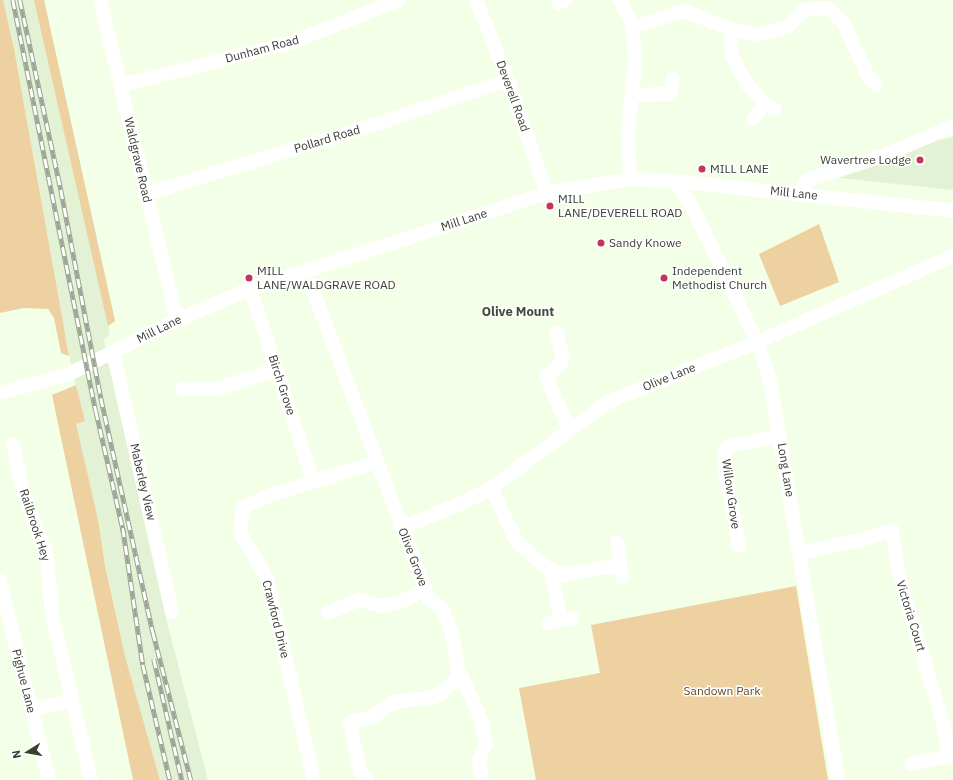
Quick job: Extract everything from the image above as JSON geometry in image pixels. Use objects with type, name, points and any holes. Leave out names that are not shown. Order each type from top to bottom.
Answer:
[{"type":"street","name":"Waldgrave Road","points":[[100,0],[121,85],[145,194],[177,320]]},
{"type":"street","name":"Dunham Road","points":[[121,85],[290,43],[398,0]]},
{"type":"street","name":"Deverell Road","points":[[476,0],[508,80],[547,193]]},
{"type":"street","points":[[620,0],[633,27],[635,63],[628,131],[630,179]]},
{"type":"street","points":[[633,27],[684,11],[734,30],[757,35],[787,27],[804,10],[828,8],[843,22],[867,74],[876,85]]},
{"type":"street","points":[[734,30],[731,38],[732,56],[747,84],[770,107],[753,119]]},
{"type":"street","points":[[632,95],[676,96],[673,78]]},
{"type":"street","name":"Pollard Road","points":[[145,194],[370,126],[508,80]]},
{"type":"street","points":[[799,193],[806,180],[883,156],[953,126]]},
{"type":"street","name":"Mill Lane","points":[[0,392],[46,382],[73,372],[177,320],[250,289],[547,193],[630,179],[674,181],[953,210]]},
{"type":"street","name":"Long Lane","points":[[674,181],[689,201],[757,342],[769,376],[838,780]]},
{"type":"street","name":"Olive Lane","points":[[402,528],[465,502],[491,488],[608,402],[757,342],[953,256]]},
{"type":"street","name":"Olive Grove","points":[[311,284],[376,462],[425,589],[430,599],[442,607],[453,638],[458,668],[481,720],[486,743],[479,760],[482,780]]},
{"type":"street","name":"Birch Grove","points":[[250,289],[313,481]]},
{"type":"street","points":[[558,333],[556,334],[563,357],[561,364],[546,376],[569,430]]},
{"type":"street","name":"Maberley View","points":[[110,354],[172,612]]},
{"type":"street","points":[[182,389],[218,389],[276,369]]},
{"type":"street","name":"Willow Grove","points":[[739,546],[724,465],[725,451],[729,446],[780,436]]},
{"type":"street","name":"Railbrook Hey","points":[[18,452],[22,489],[47,556],[52,615],[92,780]]},
{"type":"street","name":"Crawford Drive","points":[[314,780],[267,578],[240,532],[243,506],[313,481],[376,462]]},
{"type":"street","points":[[491,488],[517,542],[551,570],[562,575],[621,571],[617,542]]},
{"type":"street","name":"Victoria Court","points":[[799,553],[865,539],[892,530],[899,575],[944,727],[948,756],[912,764]]},
{"type":"street","points":[[551,570],[561,620]]},
{"type":"street","name":"Pighue Lane","points":[[0,581],[48,780]]},
{"type":"street","points":[[327,612],[360,600],[380,606],[400,602],[425,589]]},
{"type":"street","points":[[368,780],[360,772],[350,723],[374,716],[394,702],[434,697],[444,691],[458,677],[458,668]]},
{"type":"street","points":[[31,710],[72,701]]},
{"type":"shaded area","points":[[0,0],[44,0],[115,321],[108,326],[110,334],[104,340],[166,618],[208,780],[160,780],[125,656],[75,423],[84,421],[0,39]]},
{"type":"shaded area","name":"Wavertree Lodge","points":[[953,137],[953,190],[839,178],[935,141]]},
{"type":"green space","points":[[0,0],[3,0],[14,49],[69,356],[61,353],[54,318],[48,309],[24,308],[0,313]]},
{"type":"green space","points":[[34,0],[44,0],[115,321],[108,326]]},
{"type":"green space","points":[[819,224],[839,282],[780,306],[759,254]]},
{"type":"green space","points":[[76,385],[85,421],[76,424],[98,520],[105,565],[125,656],[160,780],[133,780],[52,395]]},
{"type":"green space","name":"Sandown Park","points":[[796,586],[828,780],[536,780],[519,688],[600,673],[591,625]]},
{"type":"railway","points":[[13,0],[96,411],[124,533]]},
{"type":"railway","points":[[20,0],[61,190],[101,398],[153,632],[191,780]]},
{"type":"railway","points":[[123,528],[143,665],[170,780]]},
{"type":"railway","points":[[154,659],[182,780]]},
{"type":"place","name":"Wavertree Lodge","points":[[920,160]]},
{"type":"place","name":"MILL LANE","points":[[702,169]]},
{"type":"place","name":"MILL LANE/DEVERELL ROAD","points":[[550,206]]},
{"type":"place","name":"Sandy Knowe","points":[[601,243]]},
{"type":"place","name":"MILL LANE/WALDGRAVE ROAD","points":[[249,278]]},
{"type":"place","name":"Independent Methodist Church","points":[[664,278]]},
{"type":"district","name":"Olive Mount","points":[[518,312]]}]
